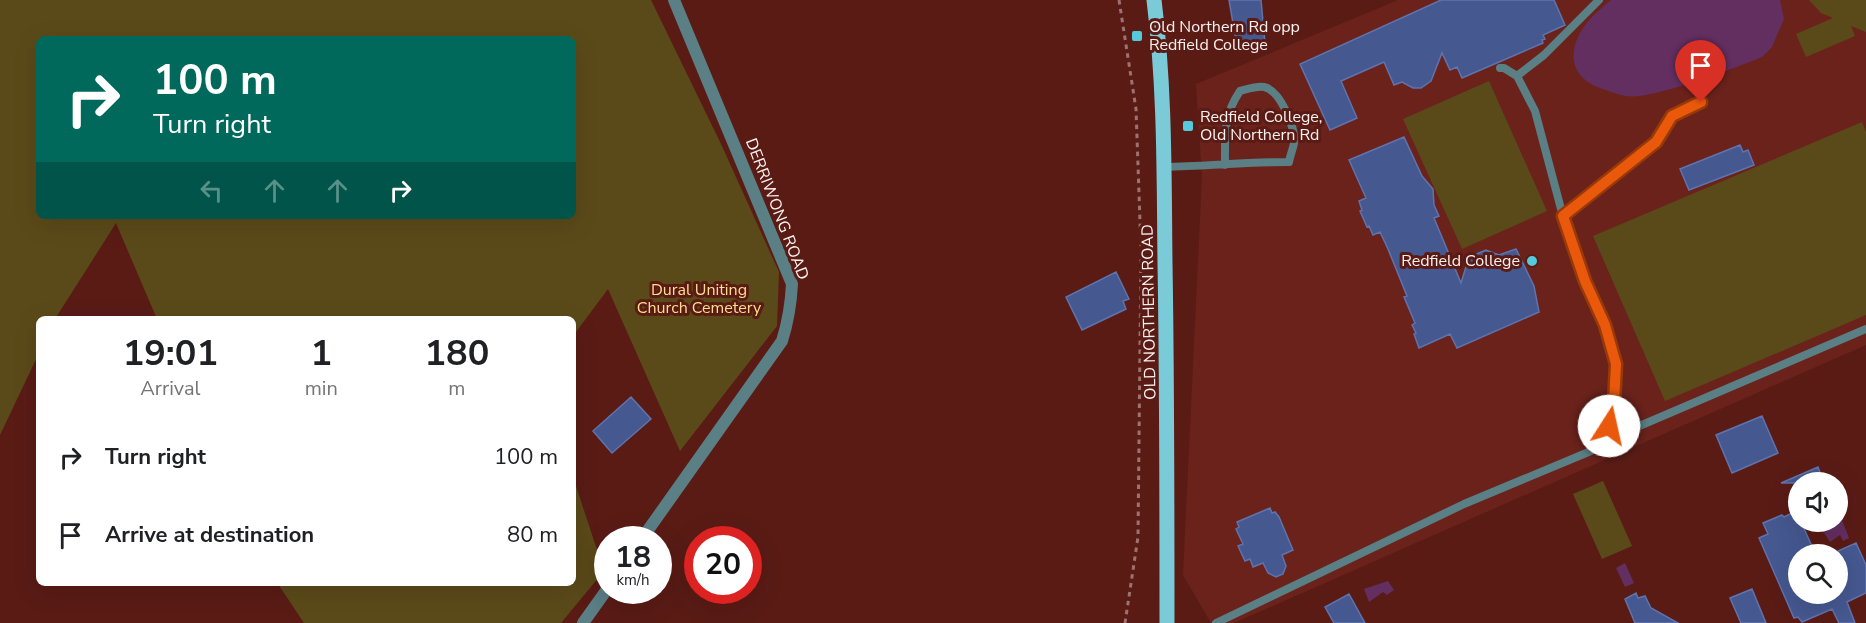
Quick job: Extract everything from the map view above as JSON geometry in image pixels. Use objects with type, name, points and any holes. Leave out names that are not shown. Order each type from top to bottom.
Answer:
[{"type":"main road","name":"OLD NORTHERN ROAD","points":[[1154,0],[1161,53],[1165,167],[1168,407],[1167,623]]},
{"type":"street","name":"DERRIWONG ROAD","points":[[651,526],[782,341],[790,316],[792,284],[674,0]]},
{"type":"street","points":[[583,623],[597,604]]},
{"type":"lane","points":[[1517,76],[1544,55],[1599,0]]},
{"type":"lane","points":[[1500,68],[1517,76],[1535,111],[1563,216],[1585,281],[1605,325],[1616,364],[1614,403],[1609,426],[1602,442]]},
{"type":"lane","points":[[1165,167],[1225,165],[1289,162],[1294,143],[1293,131],[1281,100],[1270,89],[1262,87],[1240,91],[1231,104],[1225,124],[1225,165]]},
{"type":"lane","points":[[1563,216],[1656,142],[1672,116],[1701,102]]},
{"type":"lane","points":[[1216,623],[1464,504],[1591,451],[1602,442],[1866,329]]},
{"type":"path","points":[[1119,0],[1136,109],[1141,250],[1138,537],[1125,623]]},
{"type":"shaded area","name":"Redfield College","points":[[1398,0],[1866,0],[1866,345],[1234,623],[1211,623],[1183,575],[1202,177],[1196,84]]},
{"type":"shaded area","points":[[1611,0],[1780,0],[1784,19],[1772,47],[1762,57],[1686,85],[1640,96],[1629,96],[1610,92],[1589,82],[1576,67],[1574,58],[1577,38],[1592,16]]},
{"type":"shaded area","points":[[1824,532],[1847,532],[1849,538],[1843,541],[1840,535],[1830,542]]},
{"type":"shaded area","points":[[1625,563],[1634,583],[1625,587],[1616,568]]},
{"type":"shaded area","points":[[1388,581],[1394,590],[1387,595],[1383,592],[1369,602],[1364,589]]},
{"type":"green space","name":"Dural Uniting Church Cemetery","points":[[0,0],[651,0],[721,144],[779,272],[777,326],[680,451],[608,289],[576,332],[576,316],[156,316],[116,223],[57,316],[36,316],[36,359],[0,435]]},
{"type":"green space","points":[[1809,0],[1866,0],[1866,32],[1851,26],[1855,36],[1806,57],[1796,34],[1833,18],[1821,13]]},
{"type":"green space","points":[[1489,81],[1547,211],[1462,249],[1403,119]]},
{"type":"green space","points":[[1862,122],[1866,132],[1866,315],[1665,401],[1593,236]]},
{"type":"green space","points":[[1603,481],[1632,546],[1602,559],[1573,494]]},
{"type":"green space","points":[[576,486],[594,541],[594,583],[561,623],[304,623],[279,586],[576,586]]},
{"type":"building","points":[[1229,0],[1261,0],[1265,43],[1237,47]]},
{"type":"building","points":[[1441,0],[1554,0],[1565,25],[1543,35],[1545,39],[1542,40],[1543,43],[1462,78],[1457,67],[1450,70],[1442,53],[1431,81],[1421,88],[1413,88],[1402,82],[1394,85],[1384,62],[1341,81],[1357,118],[1330,130],[1300,64]]},
{"type":"building","points":[[1404,137],[1422,176],[1433,189],[1434,205],[1439,216],[1434,218],[1461,283],[1469,257],[1486,250],[1499,255],[1516,249],[1534,286],[1539,312],[1457,348],[1450,334],[1419,348],[1412,325],[1415,323],[1404,297],[1407,296],[1388,249],[1380,232],[1373,235],[1369,226],[1367,227],[1360,211],[1362,210],[1359,201],[1366,198],[1349,160]]},
{"type":"building","points":[[1740,145],[1743,152],[1748,150],[1754,165],[1689,190],[1680,169]]},
{"type":"building","points":[[1116,272],[1129,299],[1123,301],[1126,309],[1082,330],[1066,297]]},
{"type":"building","points":[[631,397],[651,419],[612,453],[593,431]]},
{"type":"building","points":[[1762,416],[1778,453],[1732,473],[1716,435]]},
{"type":"building","points":[[1818,467],[1820,472],[1806,472]]},
{"type":"building","points":[[1270,508],[1272,513],[1275,512],[1279,517],[1293,550],[1282,555],[1286,566],[1283,574],[1276,577],[1268,573],[1263,563],[1253,567],[1250,559],[1245,561],[1238,546],[1243,544],[1236,529],[1239,527],[1237,522]]},
{"type":"building","points":[[1782,515],[1784,517],[1788,515],[1788,532],[1806,532],[1811,544],[1788,544],[1788,604],[1848,604],[1855,623],[1839,623],[1832,609],[1802,622],[1798,617],[1794,618],[1759,538],[1768,534],[1763,523]]},
{"type":"building","points":[[1856,543],[1866,565],[1866,593],[1848,602],[1848,547]]},
{"type":"building","points":[[1752,589],[1766,623],[1741,623],[1730,598]]},
{"type":"building","points":[[1636,593],[1638,598],[1645,596],[1651,608],[1678,623],[1635,623],[1625,599]]},
{"type":"building","points":[[1349,594],[1365,623],[1334,623],[1325,607]]},
{"type":"place","name":"Old Northern Rd opp Redfield College","points":[[1137,36]]},
{"type":"place","name":"Redfield College, Old Northern Rd","points":[[1188,126]]},
{"type":"place","name":"Redfield College","points":[[1532,261]]},
{"type":"route","points":[[1609,426],[1614,403],[1616,364],[1605,325],[1585,281],[1563,216],[1656,142],[1672,116],[1701,102]]}]
